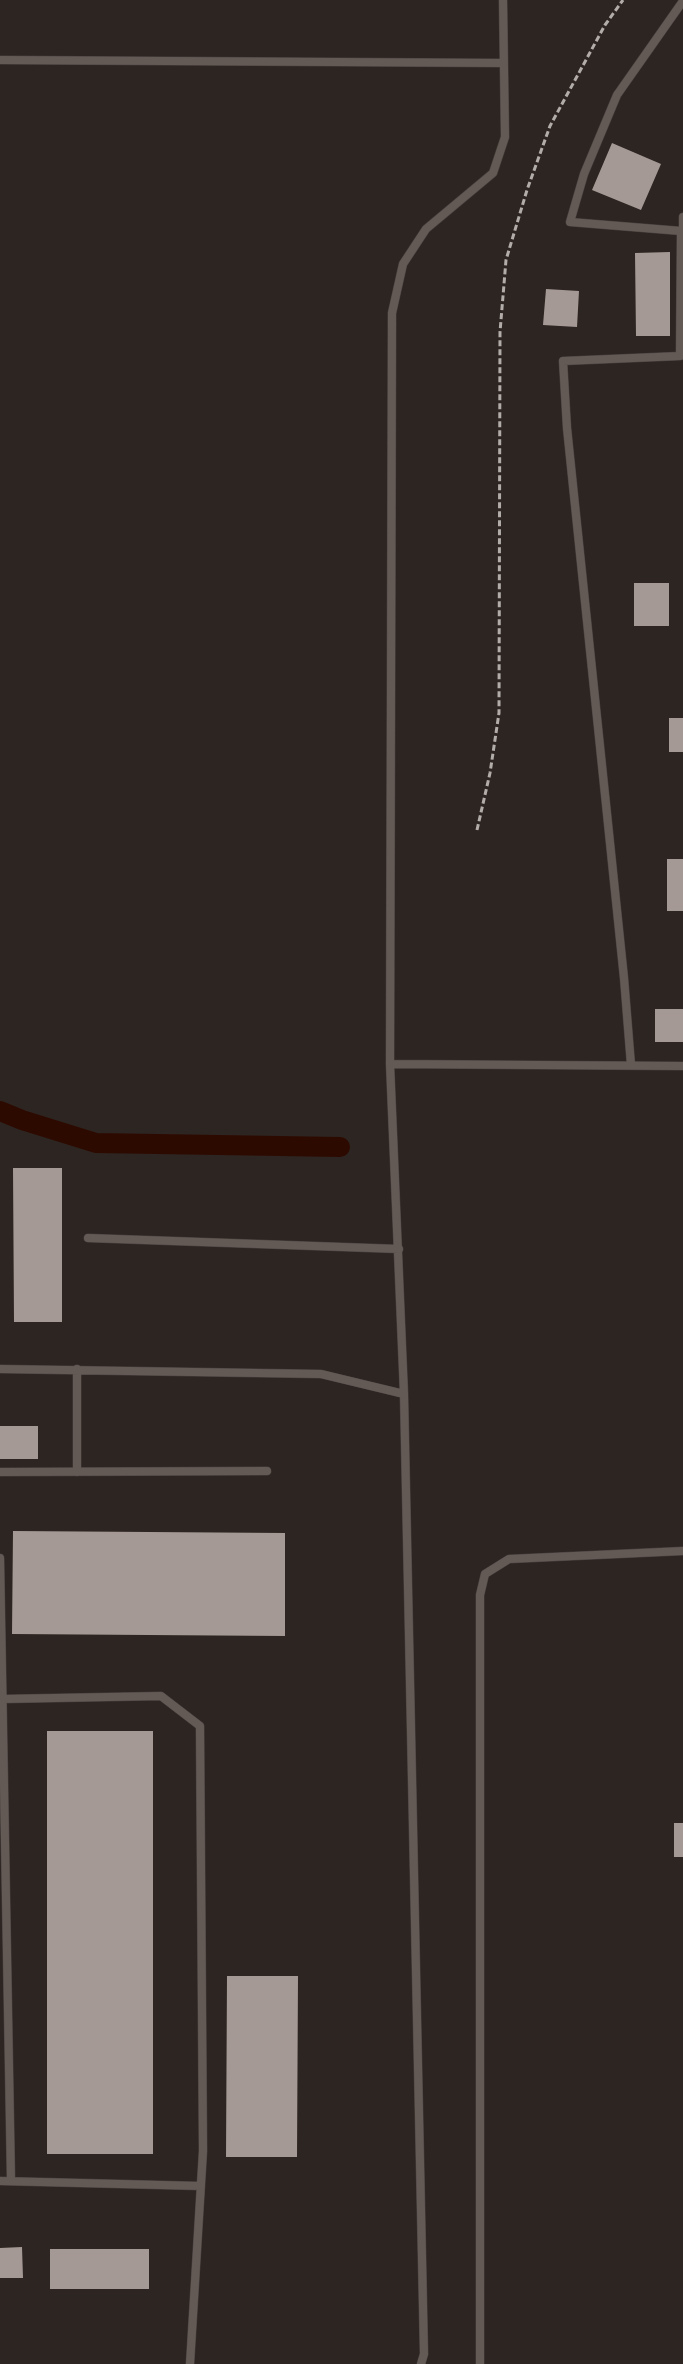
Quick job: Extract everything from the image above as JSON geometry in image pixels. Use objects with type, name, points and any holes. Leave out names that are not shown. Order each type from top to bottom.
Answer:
[{"type":"lane","points":[[421,2364],[424,2354],[404,1394],[390,1064],[392,313],[403,264],[426,229],[493,173],[505,137],[503,0]]},
{"type":"lane","points":[[682,231],[570,222],[584,174],[617,95],[683,2]]},
{"type":"lane","points":[[0,60],[503,63]]},
{"type":"lane","points":[[631,1065],[624,978],[567,428],[563,361],[680,356],[683,217]]},
{"type":"lane","points":[[390,1064],[683,1066]]},
{"type":"lane","points":[[88,1238],[399,1249]]},
{"type":"lane","points":[[0,1369],[321,1374],[404,1394]]},
{"type":"lane","points":[[76,1369],[77,1472]]},
{"type":"lane","points":[[0,1472],[267,1471]]},
{"type":"lane","points":[[480,2364],[480,1596],[485,1574],[509,1559],[683,1551]]},
{"type":"lane","points":[[0,1558],[11,2181]]},
{"type":"lane","points":[[2,1699],[161,1696],[200,1726],[203,2144],[190,2364]]},
{"type":"lane","points":[[0,2180],[201,2186]]},
{"type":"building","points":[[612,143],[661,164],[641,210],[592,190]]},
{"type":"building","points":[[670,252],[670,336],[636,336],[635,253]]},
{"type":"building","points":[[546,289],[579,291],[577,327],[543,325]]},
{"type":"building","points":[[634,583],[669,583],[669,626],[634,626]]},
{"type":"building","points":[[669,718],[683,718],[683,752],[669,752]]},
{"type":"building","points":[[667,859],[683,859],[683,911],[667,911]]},
{"type":"building","points":[[655,1009],[683,1009],[683,1042],[655,1042]]},
{"type":"building","points":[[13,1168],[62,1168],[62,1322],[14,1322]]},
{"type":"building","points":[[0,1426],[38,1426],[38,1459],[0,1459]]},
{"type":"building","points":[[13,1531],[285,1533],[285,1636],[12,1634]]},
{"type":"building","points":[[47,1731],[153,1731],[153,2154],[47,2154]]},
{"type":"building","points":[[674,1823],[683,1823],[683,1857],[674,1857]]},
{"type":"building","points":[[227,1976],[298,1976],[297,2157],[226,2157]]},
{"type":"building","points":[[22,2247],[23,2278],[0,2278],[0,2248]]},
{"type":"building","points":[[50,2249],[149,2249],[149,2289],[50,2289]]},
{"type":"waterway","points":[[0,1111],[22,1120],[96,1143],[340,1147]]},
{"type":"railway","points":[[477,830],[490,773],[499,713],[500,332],[506,260],[527,190],[550,126],[605,25],[623,0]]}]
